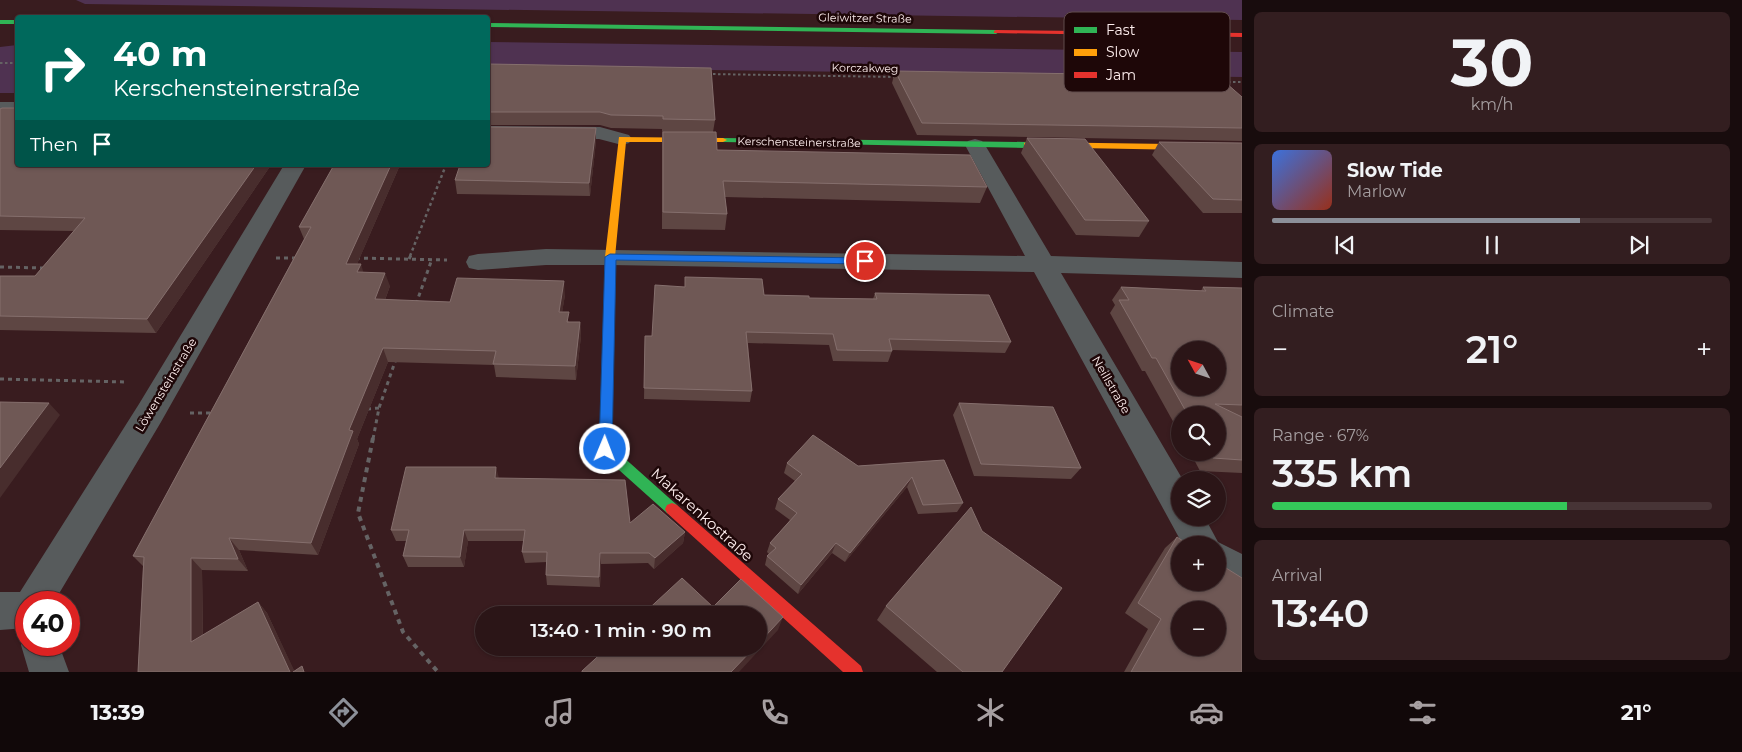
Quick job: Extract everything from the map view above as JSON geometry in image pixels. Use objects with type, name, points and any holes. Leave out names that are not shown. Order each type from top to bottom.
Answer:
[{"type":"street","points":[[0,22],[15,22]]},
{"type":"street","name":"Gleiwitzer Straße","points":[[490,25],[1064,33]]},
{"type":"street","points":[[0,108],[15,108]]},
{"type":"street","name":"Kerschensteinerstraße","points":[[490,132],[600,134],[622,139],[1242,148]]},
{"type":"street","points":[[610,257],[622,139]]},
{"type":"street","points":[[976,145],[1042,264]]},
{"type":"street","name":"Löwensteinstraße","points":[[41,591],[168,383],[294,167]]},
{"type":"street","points":[[478,262],[546,257],[610,257],[1042,264],[1242,270]]},
{"type":"street","name":"Makarenkostraße","points":[[610,257],[605,449],[855,672]]},
{"type":"street","name":"Neillstraße","points":[[1042,264],[1171,490]]},
{"type":"street","points":[[1226,564],[1242,573]]},
{"type":"street","points":[[0,611],[15,610]]},
{"type":"street","points":[[44,656],[49,672]]},
{"type":"path","points":[[0,63],[15,64]]},
{"type":"path","name":"Korczakweg","points":[[704,74],[902,78]]},
{"type":"path","points":[[409,259],[445,167]]},
{"type":"path","points":[[240,258],[300,258]]},
{"type":"path","points":[[350,258],[432,259],[478,262]]},
{"type":"path","points":[[415,306],[432,259]]},
{"type":"path","points":[[0,267],[48,268]]},
{"type":"path","points":[[398,352],[379,408],[358,514],[403,632],[438,672]]},
{"type":"path","points":[[0,379],[168,383]]},
{"type":"path","points":[[361,410],[379,408]]},
{"type":"shaded area","points":[[76,0],[1242,0],[1242,20],[1230,20],[1230,12],[1064,12],[1064,18],[85,4]]},
{"type":"shaded area","points":[[490,42],[1064,50],[1064,75],[490,67]]},
{"type":"shaded area","points":[[15,45],[15,93],[0,93],[0,47]]},
{"type":"shaded area","points":[[1230,52],[1242,52],[1242,77],[1230,77]]},
{"type":"building","points":[[490,64],[711,68],[715,120],[663,119],[663,116],[611,115],[600,112],[490,112]]},
{"type":"building","points":[[895,71],[1064,74],[1064,92],[1230,92],[1230,86],[1242,97],[1242,128],[922,123]]},
{"type":"building","points":[[15,108],[15,167],[255,167],[147,319],[0,316],[0,276],[35,276],[85,218],[0,216],[0,109]]},
{"type":"building","points":[[490,127],[596,128],[589,183],[455,180],[459,167],[490,167]]},
{"type":"building","points":[[663,132],[716,132],[717,150],[970,155],[987,187],[723,181],[727,214],[663,212]]},
{"type":"building","points":[[1027,138],[1085,139],[1149,221],[1085,220]]},
{"type":"building","points":[[1159,142],[1242,143],[1242,200],[1213,199]]},
{"type":"building","points":[[333,167],[390,167],[346,264],[361,264],[357,272],[385,273],[375,299],[450,302],[457,278],[564,281],[559,312],[569,312],[567,322],[580,322],[575,366],[493,364],[496,351],[383,348],[349,430],[353,431],[311,543],[229,538],[238,559],[191,558],[191,642],[258,602],[290,672],[138,672],[144,557],[133,556],[311,227],[299,227]]},
{"type":"building","points":[[685,277],[762,279],[764,295],[809,296],[809,298],[877,299],[875,293],[989,295],[1011,342],[889,339],[892,351],[837,350],[833,334],[746,332],[752,391],[644,388],[645,336],[652,336],[655,285],[685,287]]},
{"type":"building","points":[[1121,287],[1206,291],[1203,287],[1242,288],[1242,405],[1183,406],[1177,396],[1226,396],[1226,341],[1171,341],[1171,385],[1156,358],[1152,358],[1119,300],[1129,300]]},
{"type":"building","points":[[0,402],[49,403],[0,468]]},
{"type":"building","points":[[959,403],[1053,407],[1081,468],[981,464]]},
{"type":"building","points":[[1226,409],[1242,417],[1242,460],[1226,459]]},
{"type":"building","points":[[813,435],[858,466],[944,460],[963,503],[923,505],[912,477],[850,553],[836,543],[801,585],[767,556],[776,548],[770,543],[797,513],[778,499],[802,474],[787,463]]},
{"type":"building","points":[[406,467],[496,467],[495,478],[625,480],[630,523],[653,504],[685,532],[655,558],[649,553],[600,553],[599,577],[546,575],[547,552],[522,552],[525,530],[464,530],[460,557],[403,556],[409,530],[391,530]]},
{"type":"building","points":[[971,507],[982,531],[1062,588],[1002,672],[963,672],[886,606]]},
{"type":"building","points":[[1171,547],[1171,591],[1226,591],[1226,568],[1242,578],[1242,672],[1131,672],[1161,619],[1138,603]]},
{"type":"building","points":[[682,578],[712,606],[652,606]]},
{"type":"building","points":[[741,579],[783,617],[767,634],[767,606],[714,606]]},
{"type":"building","points":[[598,656],[746,656],[731,672],[582,671]]},
{"type":"building","points":[[302,666],[304,672],[293,672]]},
{"type":"traffic: fast","points":[[0,22],[15,22]]},
{"type":"traffic: fast","points":[[490,25],[996,32]]},
{"type":"traffic: fast","points":[[723,140],[1027,145]]},
{"type":"traffic: fast","points":[[609,298],[605,449],[672,509]]},
{"type":"traffic: slow","points":[[609,298],[610,257],[622,139],[723,140]]},
{"type":"traffic: slow","points":[[1027,145],[1242,148]]},
{"type":"traffic: jam","points":[[996,32],[1064,33]]},
{"type":"traffic: jam","points":[[1230,35],[1242,35]]},
{"type":"traffic: jam","points":[[672,509],[855,672]]},
{"type":"route","points":[[605,449],[610,257],[865,261]]}]
